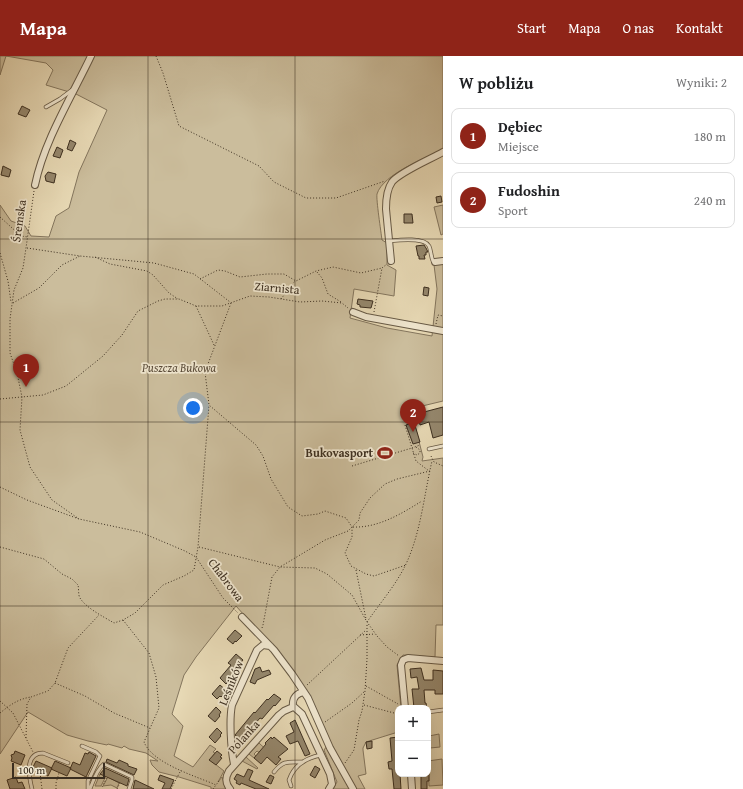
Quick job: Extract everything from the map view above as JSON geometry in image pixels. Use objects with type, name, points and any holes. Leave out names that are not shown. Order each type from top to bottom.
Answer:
[{"type":"street","name":"Śremska","points":[[36,185],[42,159],[91,56]]},
{"type":"street","points":[[391,261],[386,201],[392,182],[399,176],[443,152]]},
{"type":"street","points":[[435,262],[443,261]]},
{"type":"street","points":[[353,312],[359,315],[443,332]]},
{"type":"street","name":"Chabrowa","points":[[242,616],[270,646],[304,691],[310,701],[319,726],[353,789]]},
{"type":"street","name":"Leśników","points":[[234,764],[232,748],[232,706],[257,650],[263,645],[270,646]]},
{"type":"street","points":[[403,705],[401,665],[403,660],[408,658],[443,661]]},
{"type":"street","points":[[304,691],[294,697],[292,703],[294,707],[302,714],[332,779],[329,789]]},
{"type":"street","name":"Polanka","points":[[230,789],[227,785],[226,776],[234,764],[279,715],[294,707]]},
{"type":"street","points":[[411,777],[412,789]]},
{"type":"lane","points":[[46,107],[74,89]]},
{"type":"lane","points":[[389,241],[413,240],[426,242],[433,261],[435,262]]},
{"type":"lane","points":[[429,450],[443,446]]},
{"type":"lane","points":[[431,712],[443,710]]},
{"type":"lane","points":[[82,746],[96,752],[100,756],[88,781],[89,789]]},
{"type":"lane","points":[[32,789],[28,771],[29,765],[35,755],[38,753],[46,754],[68,763]]},
{"type":"lane","points":[[291,786],[289,780],[290,775],[295,768],[308,758],[321,755]]},
{"type":"lane","points":[[274,772],[284,762],[302,762]]},
{"type":"lane","points":[[89,789],[101,767],[106,764],[132,777],[129,789]]},
{"type":"path","points":[[156,56],[163,73],[179,126],[258,166],[274,182],[306,198],[336,198],[385,181]]},
{"type":"path","name":"Śremska","points":[[36,185],[23,268],[14,290],[10,353],[17,373],[22,397],[20,430],[30,467],[52,500],[79,519]]},
{"type":"path","points":[[0,217],[22,236],[28,237]]},
{"type":"path","points":[[0,547],[44,559],[78,585],[80,598],[86,605],[114,623],[135,613],[163,585],[194,570],[198,546],[209,405],[205,372],[231,303],[194,274],[154,263],[80,256],[26,248]]},
{"type":"path","points":[[0,253],[8,281],[12,304],[39,288],[62,265],[80,256]]},
{"type":"path","points":[[95,257],[110,264],[147,271],[153,275],[169,293],[179,299]]},
{"type":"path","points":[[281,299],[296,280],[316,272],[333,267],[361,274],[382,268],[391,261]]},
{"type":"path","points":[[373,318],[382,268]]},
{"type":"path","points":[[200,278],[218,270],[240,277],[284,274],[296,280]]},
{"type":"path","points":[[316,272],[322,278],[328,294],[353,312]]},
{"type":"path","name":"Ziarnista","points":[[0,399],[48,394],[66,386],[103,356],[122,335],[138,311],[158,301],[179,299],[196,306],[222,306],[250,296],[300,302],[322,301],[342,303]]},
{"type":"path","points":[[196,306],[214,345]]},
{"type":"path","points":[[435,330],[438,315],[443,316]]},
{"type":"path","points":[[209,405],[256,445],[263,456],[271,479],[288,507],[302,516],[318,514],[325,511],[346,518],[352,527],[352,537],[345,553],[351,566],[366,574],[374,576],[406,565]]},
{"type":"path","points":[[405,424],[417,462],[430,471]]},
{"type":"path","points":[[352,466],[420,445]]},
{"type":"path","points":[[413,453],[417,455],[420,453],[420,450],[415,447]]},
{"type":"path","points":[[367,622],[391,590],[406,565],[412,549],[430,471],[432,461],[431,456]]},
{"type":"path","points":[[432,461],[443,466]]},
{"type":"path","points":[[258,633],[263,625],[272,577],[280,567],[325,540],[348,532],[359,520],[360,513],[370,498],[385,484],[397,479],[430,471]]},
{"type":"path","name":"Chabrowa","points":[[0,487],[27,500],[79,519],[140,532],[185,551],[196,557],[223,598],[242,616]]},
{"type":"path","points":[[352,527],[361,527],[380,523],[403,513],[423,500]]},
{"type":"path","points":[[198,546],[280,567],[315,568],[327,574],[352,595],[367,622],[376,634],[387,648],[403,660]]},
{"type":"path","points":[[341,769],[354,750],[365,691],[367,622],[356,569]]},
{"type":"path","points":[[0,713],[22,699],[48,691],[55,683],[68,648],[99,614]]},
{"type":"path","points":[[123,620],[148,653],[156,678],[159,708],[144,742],[147,750],[163,762],[216,785]]},
{"type":"path","points":[[304,691],[314,678],[367,629]]},
{"type":"path","points":[[360,635],[376,634]]},
{"type":"path","points":[[55,683],[85,696],[114,713],[150,729]]},
{"type":"path","points":[[365,686],[399,705]]},
{"type":"path","points":[[319,726],[352,703],[365,691]]},
{"type":"path","points":[[26,738],[27,704],[31,697]]},
{"type":"path","points":[[0,701],[13,713],[35,755]]},
{"type":"path","points":[[363,705],[395,713]]},
{"type":"path","points":[[171,789],[181,770]]},
{"type":"path","points":[[40,773],[42,789]]},
{"type":"path","points":[[56,789],[56,782],[59,773]]},
{"type":"path","points":[[102,787],[107,777]]},
{"type":"path","points":[[213,789],[219,781]]},
{"type":"path","points":[[117,789],[120,783]]},
{"type":"green space","points":[[0,56],[6,56],[0,75]]},
{"type":"green space","name":"Puszcza Bukowa","points":[[6,56],[443,56],[443,149],[396,173],[387,180],[377,194],[382,240],[387,243],[387,265],[396,270],[394,296],[354,289],[350,318],[387,328],[432,336],[437,289],[434,265],[443,263],[443,401],[414,408],[410,412],[411,417],[417,415],[418,420],[414,422],[423,457],[422,461],[443,458],[443,625],[436,625],[435,657],[403,655],[397,665],[401,705],[395,705],[395,733],[366,742],[363,750],[366,774],[358,776],[365,789],[333,789],[337,782],[324,750],[329,743],[308,693],[269,643],[236,606],[196,657],[184,675],[172,714],[183,726],[174,756],[193,767],[210,745],[216,749],[210,760],[224,771],[218,782],[222,777],[230,789],[211,789],[211,787],[159,772],[152,765],[150,760],[158,761],[146,753],[129,749],[124,746],[122,748],[67,735],[28,712],[0,754],[0,205],[11,221],[25,226],[31,236],[49,237],[56,216],[69,208],[79,172],[107,110],[76,94],[46,85],[53,70],[46,63]]},
{"type":"green space","points":[[443,205],[443,234],[441,235],[434,207]]},
{"type":"green space","points":[[439,734],[440,747],[431,748],[431,736]]},
{"type":"green space","points":[[259,743],[273,756],[270,759],[257,751],[254,754],[256,756],[254,758],[249,754]]},
{"type":"green space","points":[[246,757],[258,768],[257,769],[242,761]]},
{"type":"green space","points":[[442,759],[443,785],[429,786],[429,777],[431,777],[431,761]]},
{"type":"green space","points":[[100,774],[106,776],[101,786],[95,786]]},
{"type":"green space","points":[[108,777],[119,783],[117,788],[111,785],[103,786]]},
{"type":"building","points":[[22,106],[30,110],[26,117],[18,114]]},
{"type":"building","points":[[70,140],[76,143],[72,151],[67,149]]},
{"type":"building","points":[[57,147],[63,150],[60,158],[53,156]]},
{"type":"building","points":[[3,166],[11,170],[9,177],[1,175]]},
{"type":"building","points":[[48,172],[56,174],[54,183],[46,181],[45,176]]},
{"type":"building","points":[[441,196],[442,202],[437,203],[436,197]]},
{"type":"building","points":[[404,214],[412,214],[413,223],[404,223]]},
{"type":"building","points":[[424,245],[428,252],[424,255],[425,259],[419,259],[416,246]]},
{"type":"building","points":[[424,287],[429,288],[428,296],[423,295]]},
{"type":"building","points":[[358,299],[373,301],[371,308],[360,307],[360,305],[357,304]]},
{"type":"building","points":[[422,407],[424,412],[443,407],[443,435],[433,438],[429,422],[420,425],[417,409]]},
{"type":"building","points":[[414,422],[420,442],[413,444],[406,425]]},
{"type":"building","points":[[235,630],[242,636],[233,644],[227,639]]},
{"type":"building","points":[[236,654],[243,660],[232,673],[234,675],[226,684],[220,678],[231,665],[228,663]]},
{"type":"building","points":[[260,667],[262,672],[269,670],[271,674],[257,680],[255,684],[250,682],[255,669]]},
{"type":"building","points":[[421,668],[424,680],[433,680],[433,670],[443,671],[443,694],[435,694],[435,690],[424,690],[426,705],[414,705],[412,689],[419,689],[417,677],[411,678],[410,669]]},
{"type":"building","points":[[220,685],[227,691],[217,699],[212,694]]},
{"type":"building","points":[[274,694],[281,699],[275,706],[274,705],[262,719],[260,718],[240,739],[235,735],[254,712],[255,713],[267,699],[268,700]]},
{"type":"building","points":[[216,707],[221,712],[219,715],[220,716],[215,722],[208,716]]},
{"type":"building","points":[[295,720],[310,754],[305,756],[298,741],[290,744],[286,736],[294,732],[290,723]]},
{"type":"building","points":[[217,728],[222,733],[215,743],[209,737]]},
{"type":"building","points":[[271,737],[272,739],[274,737],[288,749],[278,757],[281,759],[276,765],[267,757],[261,764],[254,758]]},
{"type":"building","points":[[395,737],[395,777],[400,777],[401,789],[394,789],[392,769],[389,769],[388,762],[392,761],[390,738]]},
{"type":"building","points":[[372,741],[372,748],[367,749],[366,742]]},
{"type":"building","points":[[15,751],[25,755],[21,765],[11,761],[11,755],[14,754]]},
{"type":"building","points":[[217,751],[222,755],[220,757],[222,758],[216,765],[209,760]]},
{"type":"building","points":[[89,752],[96,756],[86,777],[70,769],[73,762],[80,765],[85,753],[88,754]]},
{"type":"building","points":[[107,759],[117,763],[119,760],[128,764],[128,766],[137,769],[134,775],[106,762]]},
{"type":"building","points":[[36,761],[52,768],[48,776],[32,769]]},
{"type":"building","points":[[55,761],[71,768],[67,776],[51,769]]},
{"type":"building","points":[[315,766],[320,769],[315,778],[310,775]]},
{"type":"building","points":[[105,768],[129,779],[127,786],[100,774]]},
{"type":"building","points":[[248,769],[253,771],[249,780],[269,789],[256,789],[241,783],[240,785],[236,783],[237,781],[234,779],[237,774],[244,777]]},
{"type":"building","points":[[160,775],[174,780],[170,789],[162,789],[165,783],[158,780]]},
{"type":"building","points":[[270,775],[274,777],[271,784],[266,782]]},
{"type":"building","points":[[16,777],[18,783],[22,782],[25,789],[10,789],[7,780]]},
{"type":"building","points":[[421,777],[429,777],[429,781],[427,781],[427,789],[421,789]]},
{"type":"building","points":[[135,780],[154,789],[133,789]]},
{"type":"place","name":"Dębiec","points":[[26,387]]},
{"type":"place","name":"Fudoshin","points":[[413,432]]},
{"type":"place","name":"Bukovasport","points":[[385,453]]}]
